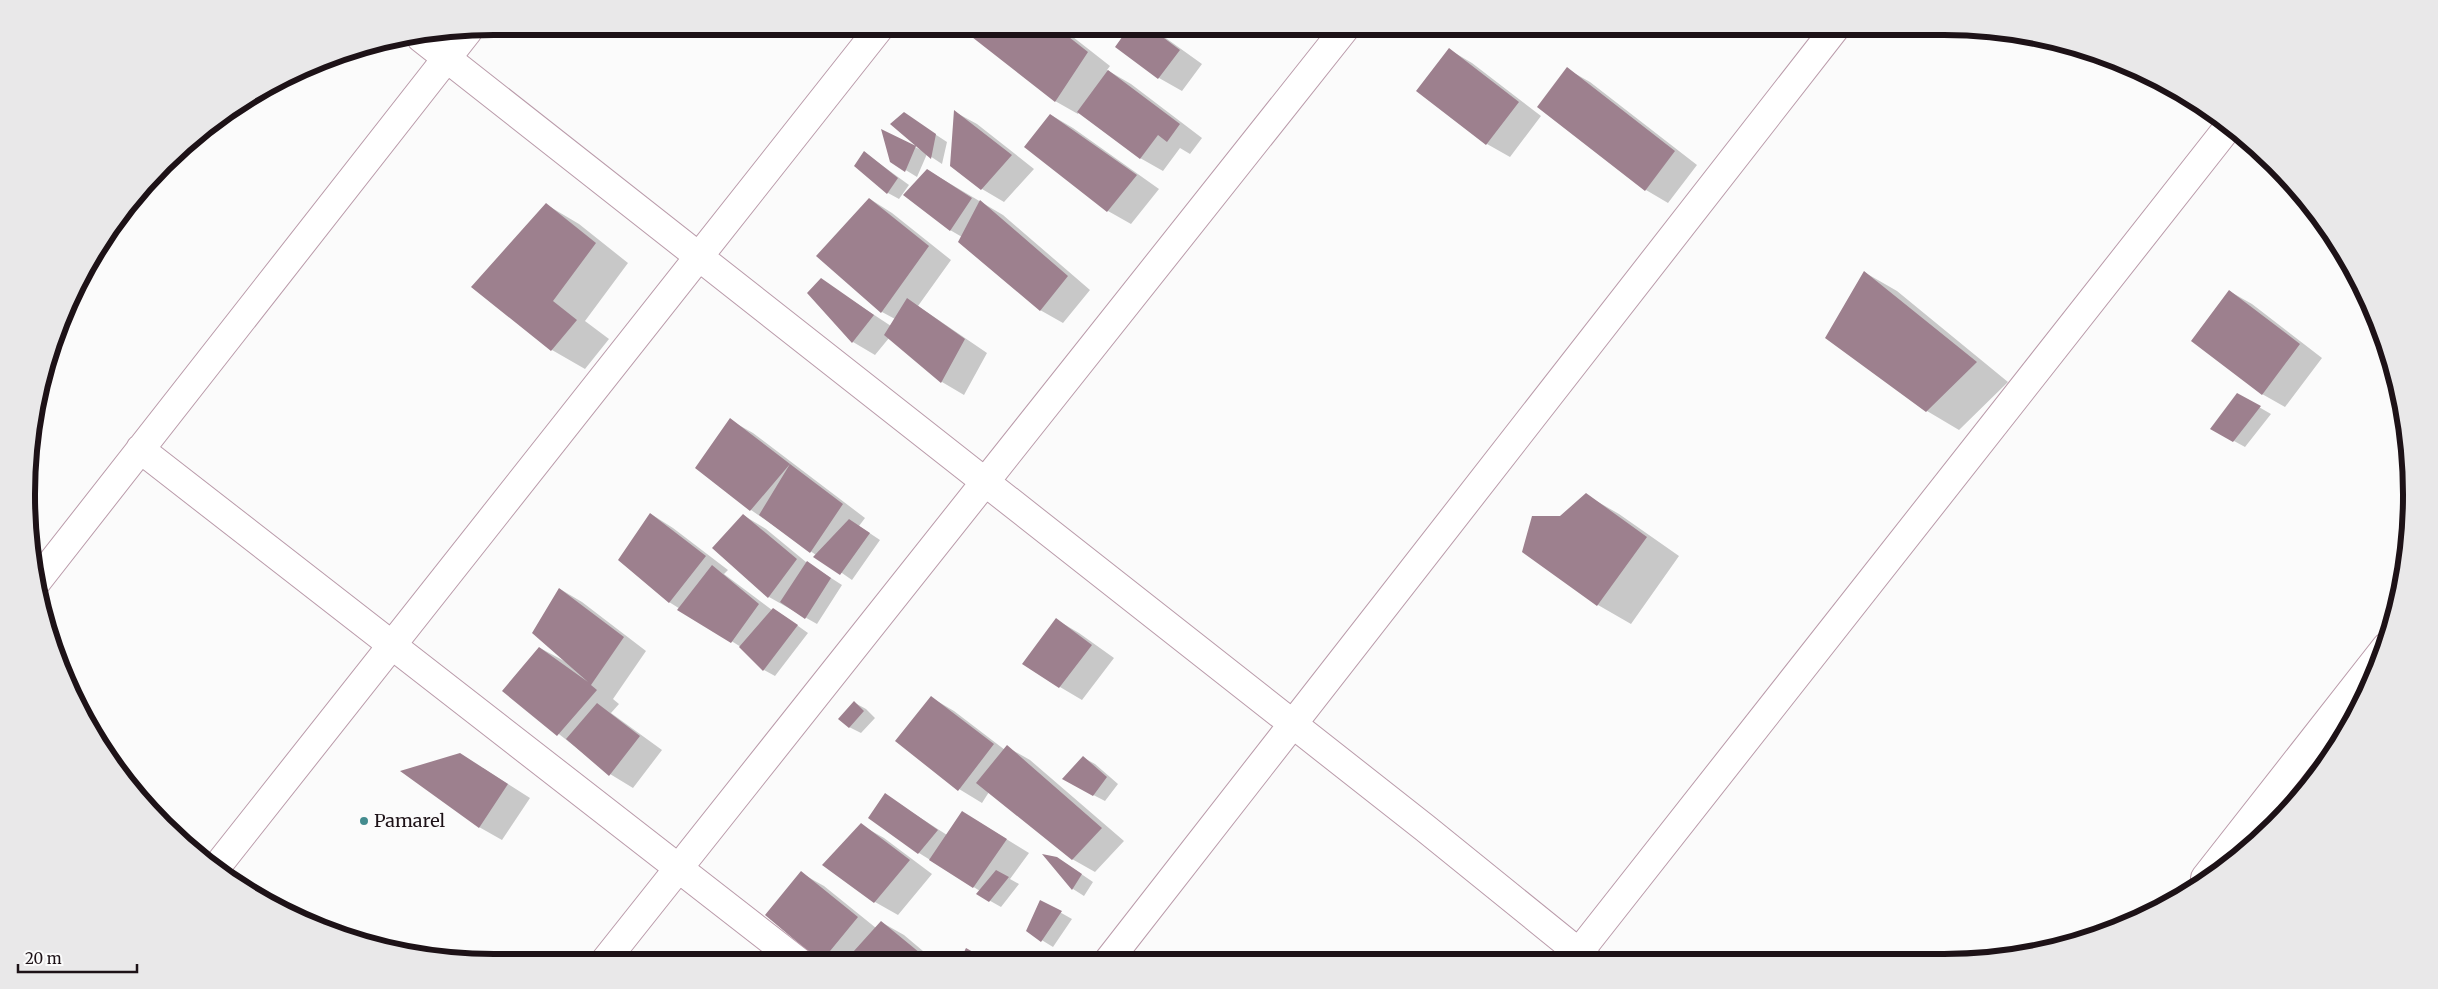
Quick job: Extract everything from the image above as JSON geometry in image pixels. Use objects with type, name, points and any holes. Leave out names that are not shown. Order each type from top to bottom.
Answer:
[{"type":"street","points":[[220,863],[873,35]]},
{"type":"street","points":[[610,954],[1340,35]]},
{"type":"street","points":[[1113,954],[1830,35]]},
{"type":"street","points":[[42,575],[464,36]]},
{"type":"street","points":[[424,41],[1581,954]]},
{"type":"street","points":[[1586,954],[2225,131]]},
{"type":"street","points":[[140,450],[789,954]]},
{"type":"street","points":[[2215,865],[2368,670]]},
{"type":"building","points":[[969,35],[1066,35],[1088,52],[1055,102]]},
{"type":"building","points":[[1124,35],[1160,35],[1180,50],[1158,79],[1115,47]]},
{"type":"building","points":[[1449,48],[1519,102],[1486,145],[1416,91]]},
{"type":"building","points":[[1567,67],[1675,151],[1645,191],[1537,107]]},
{"type":"building","points":[[1108,70],[1180,124],[1167,142],[1158,135],[1140,159],[1077,112]]},
{"type":"building","points":[[954,110],[1012,155],[981,190],[950,166]]},
{"type":"building","points":[[904,112],[936,134],[931,159],[890,124]]},
{"type":"building","points":[[1050,114],[1137,175],[1107,212],[1024,147]]},
{"type":"building","points":[[881,129],[916,146],[905,172],[890,162]]},
{"type":"building","points":[[864,151],[898,178],[887,194],[854,166]]},
{"type":"building","points":[[927,169],[972,198],[950,231],[903,195]]},
{"type":"building","points":[[869,198],[929,246],[881,313],[816,256]]},
{"type":"building","points":[[980,200],[1068,276],[1040,311],[958,242]]},
{"type":"building","points":[[546,203],[596,243],[553,301],[577,320],[551,351],[471,287]]},
{"type":"building","points":[[1864,271],[1977,362],[1926,412],[1825,338]]},
{"type":"building","points":[[821,278],[874,315],[852,343],[807,293]]},
{"type":"building","points":[[2229,290],[2300,344],[2262,395],[2191,341]]},
{"type":"building","points":[[907,298],[965,339],[941,383],[884,335]]},
{"type":"building","points":[[2237,393],[2261,406],[2233,442],[2210,429]]},
{"type":"building","points":[[730,418],[790,464],[750,511],[695,468]]},
{"type":"building","points":[[790,464],[843,504],[810,553],[759,515]]},
{"type":"building","points":[[1586,493],[1647,537],[1597,606],[1522,552],[1532,516],[1560,516]]},
{"type":"building","points":[[650,513],[706,556],[669,603],[618,560]]},
{"type":"building","points":[[743,514],[797,559],[768,598],[712,548]]},
{"type":"building","points":[[849,519],[870,533],[840,575],[813,557]]},
{"type":"building","points":[[807,561],[831,578],[805,619],[780,602]]},
{"type":"building","points":[[712,565],[759,604],[731,643],[677,610]]},
{"type":"building","points":[[559,588],[624,637],[591,685],[597,690],[557,736],[502,691],[539,647],[588,682],[532,633]]},
{"type":"building","points":[[773,608],[798,625],[763,671],[739,647]]},
{"type":"building","points":[[1056,618],[1092,645],[1059,688],[1022,664]]},
{"type":"building","points":[[931,696],[994,744],[958,791],[895,741]]},
{"type":"building","points":[[854,701],[864,711],[849,728],[838,719]]},
{"type":"building","points":[[597,703],[640,736],[609,776],[566,739]]},
{"type":"building","points":[[1007,745],[1102,828],[1072,860],[976,783]]},
{"type":"building","points":[[460,753],[508,784],[479,828],[400,771]]},
{"type":"building","points":[[1083,756],[1107,777],[1093,796],[1062,779]]},
{"type":"building","points":[[885,793],[938,830],[918,854],[868,818]]},
{"type":"building","points":[[962,811],[1007,839],[973,888],[929,860]]},
{"type":"building","points":[[861,823],[910,860],[874,903],[822,865]]},
{"type":"building","points":[[1042,854],[1057,857],[1082,874],[1072,890]]},
{"type":"building","points":[[996,870],[1009,877],[989,902],[976,894]]},
{"type":"building","points":[[801,871],[858,917],[828,954],[811,954],[765,915]]},
{"type":"building","points":[[1040,900],[1062,911],[1041,942],[1026,931]]},
{"type":"building","points":[[881,921],[921,954],[851,954]]},
{"type":"building","points":[[966,948],[977,954],[963,954]]},
{"type":"place","name":"Pamarel","points":[[364,821]]}]
